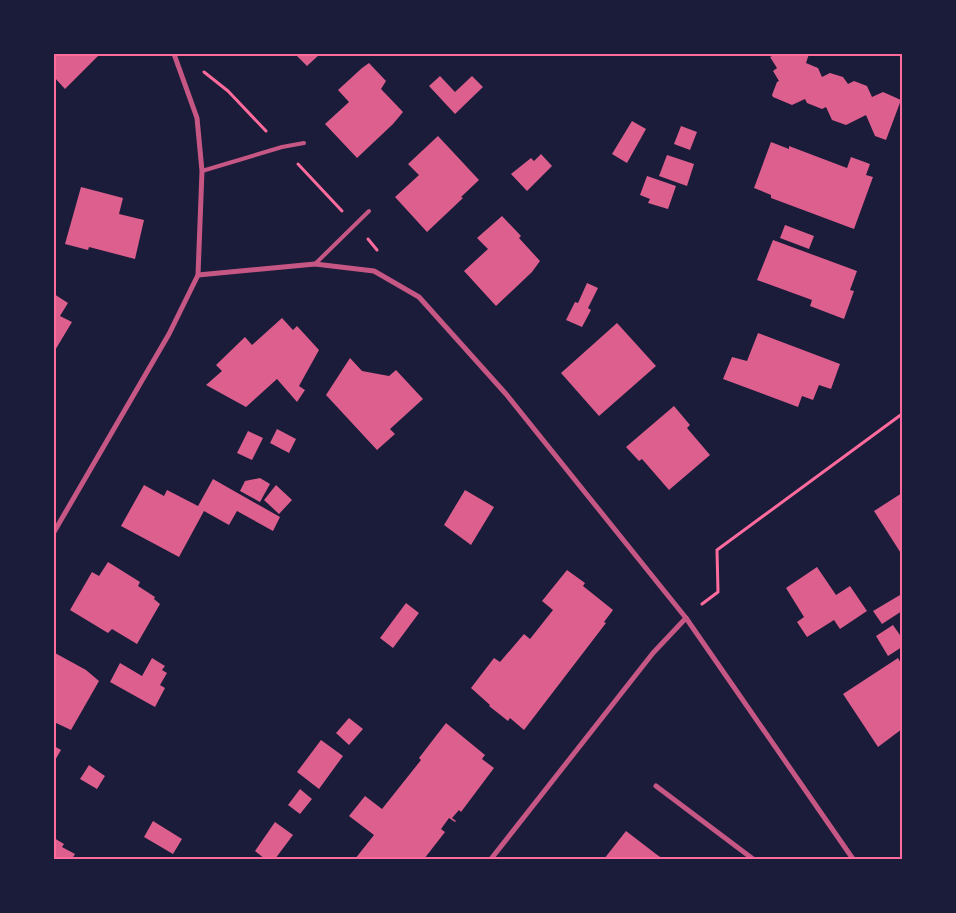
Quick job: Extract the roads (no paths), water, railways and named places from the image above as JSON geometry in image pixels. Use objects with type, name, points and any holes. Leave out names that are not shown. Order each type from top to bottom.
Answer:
[{"type":"street","points":[[54,532],[169,334],[198,275],[202,172],[197,118],[174,54]]},
{"type":"street","points":[[198,275],[316,264],[374,271],[419,297],[506,394],[686,618],[853,859]]},
{"type":"street","points":[[492,859],[652,653],[686,618]]},
{"type":"street","points":[[656,786],[753,859]]},
{"type":"lane","points":[[202,172],[282,147],[304,143]]},
{"type":"lane","points":[[316,264],[369,211]]}]
